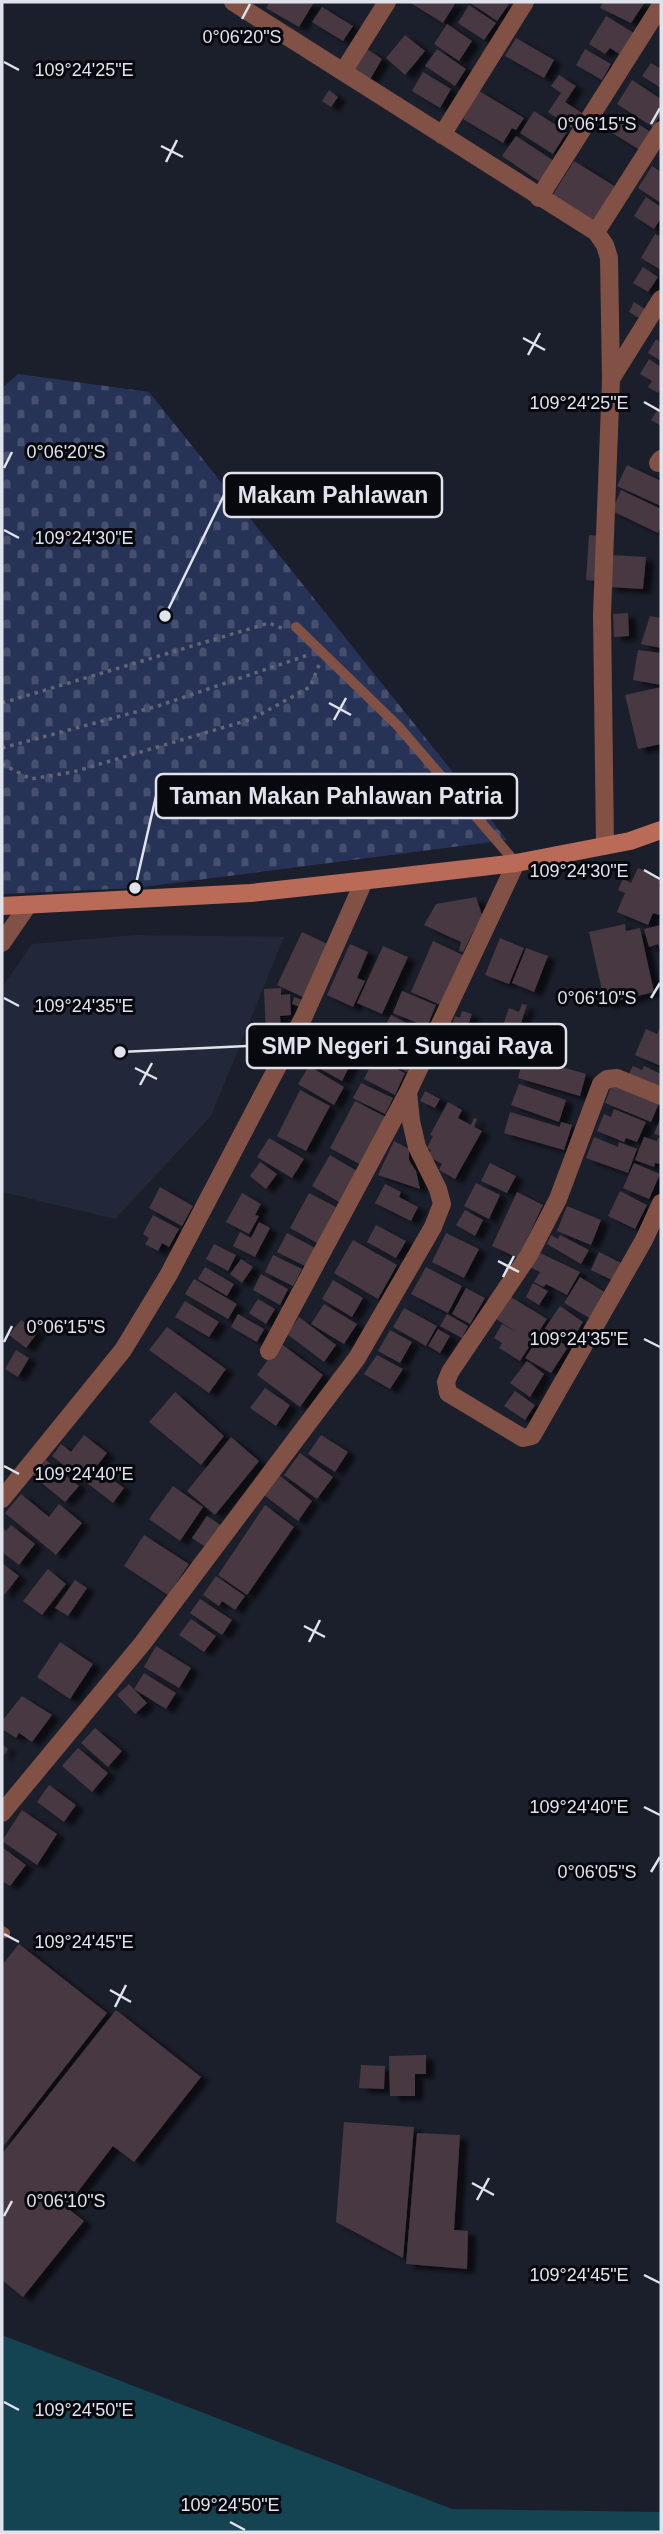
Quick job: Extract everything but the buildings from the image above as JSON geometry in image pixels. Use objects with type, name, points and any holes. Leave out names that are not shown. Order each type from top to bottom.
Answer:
[{"type":"main road","points":[[2,906],[251,892],[364,881],[516,863],[630,841],[661,830]]},
{"type":"street","points":[[233,2],[254,7],[343,72],[596,232],[605,245],[609,258],[611,379],[602,614],[605,845]]},
{"type":"street","points":[[343,72],[387,2]]},
{"type":"street","points":[[442,135],[525,2]]},
{"type":"street","points":[[539,198],[661,5]]},
{"type":"street","points":[[596,232],[661,130]]},
{"type":"street","points":[[611,379],[661,299]]},
{"type":"street","points":[[269,1351],[408,1092],[516,863]]},
{"type":"street","points":[[2,1499],[122,1350],[169,1274],[304,1016],[364,881]]},
{"type":"street","points":[[2,943],[28,905]]},
{"type":"street","points":[[661,1096],[617,1077],[607,1079],[601,1084],[558,1199],[529,1255],[450,1372],[446,1382],[448,1393],[523,1438],[532,1436],[644,1240],[661,1203]]},
{"type":"street","points":[[2,1813],[142,1644],[357,1358],[433,1227],[442,1204],[438,1189],[417,1147],[408,1092]]},
{"type":"lane","points":[[293,629],[324,654],[398,726],[516,863]]},
{"type":"path","points":[[2,703],[269,623],[293,629]]},
{"type":"path","points":[[2,748],[158,706],[310,655],[305,649]]},
{"type":"path","points":[[2,764],[31,779],[73,772],[252,719],[310,687],[324,654]]},
{"type":"shaded area","points":[[136,935],[284,937],[211,1116],[115,1219],[2,1192],[2,987],[32,944]]},
{"type":"shaded area","points":[[2,2335],[452,2509],[661,2512],[661,2532],[2,2532]]},
{"type":"green space","points":[[18,374],[149,392],[507,840],[135,888],[2,894],[2,388]]},
{"type":"place","name":"Makam Pahlawan","points":[[165,616]]},
{"type":"place","name":"Taman Makan Pahlawan Patria","points":[[135,888]]},
{"type":"place","name":"SMP Negeri 1 Sungai Raya","points":[[120,1052]]}]
